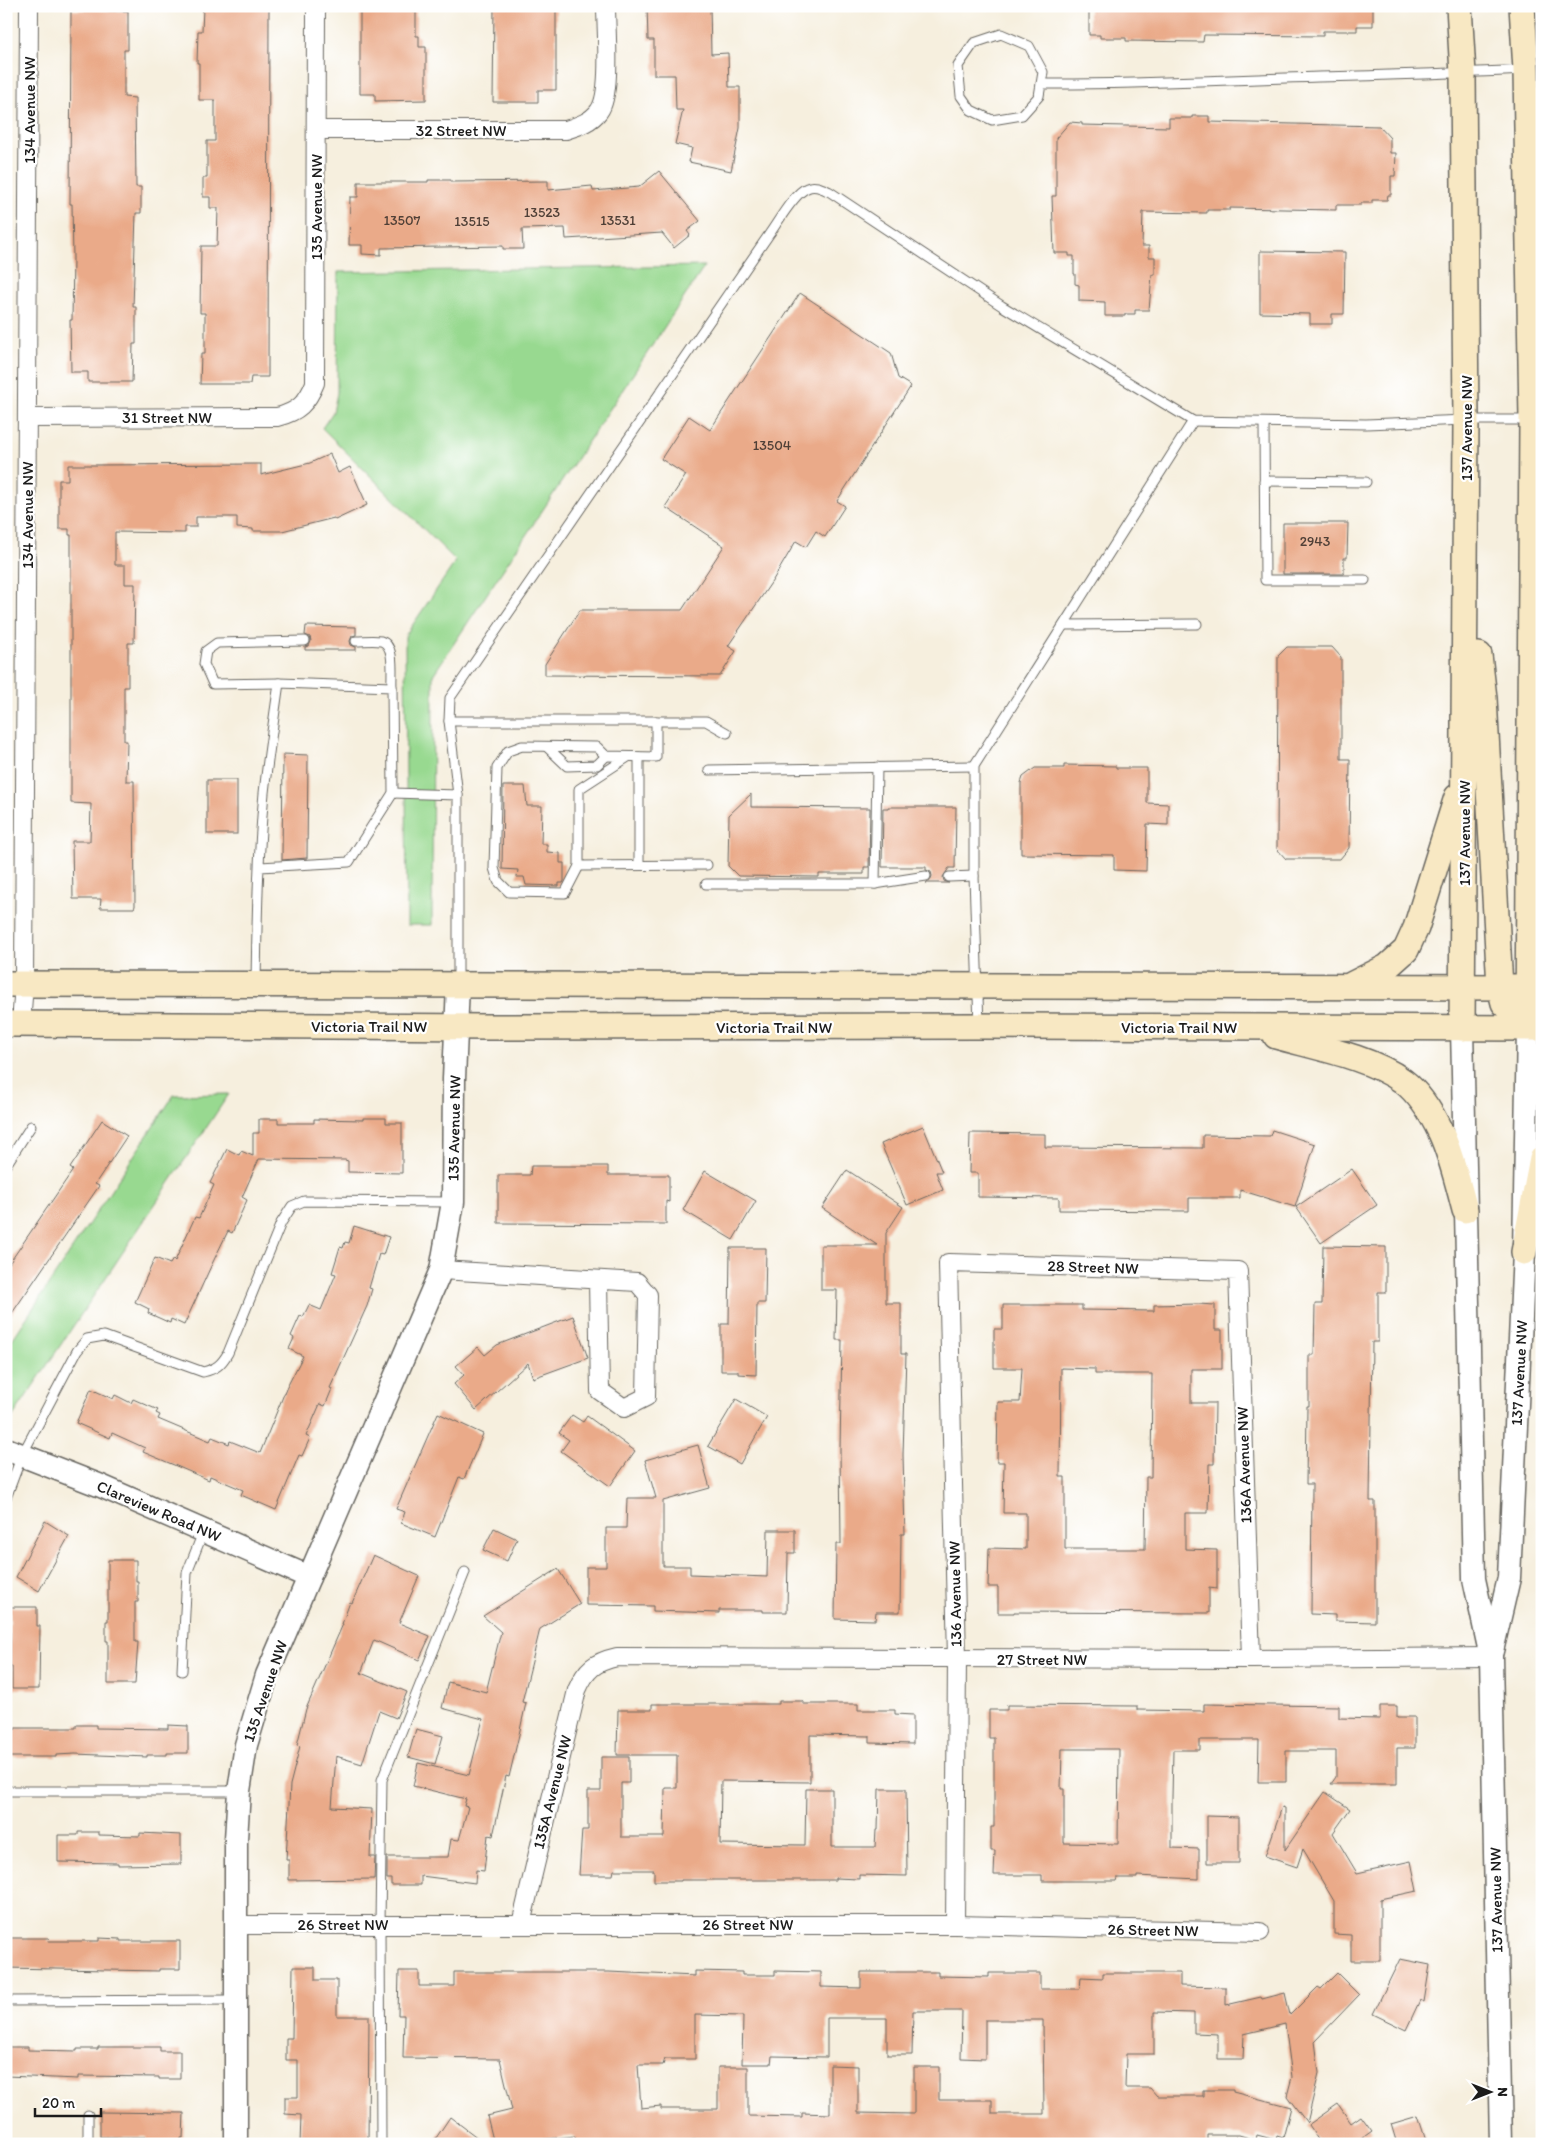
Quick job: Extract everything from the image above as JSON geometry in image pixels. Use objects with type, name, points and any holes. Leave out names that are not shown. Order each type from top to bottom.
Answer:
[{"type":"main road","name":"137 Avenue NW","points":[[1459,6],[1463,74],[1466,420],[1462,1028]]},
{"type":"main road","name":"137 Avenue NW","points":[[1522,6],[1526,70],[1532,420],[1529,816],[1535,1028]]},
{"type":"main road","points":[[1466,513],[1484,698],[1500,988],[1504,1003],[1535,1028]]},
{"type":"main road","points":[[1348,986],[1387,967],[1406,950],[1416,928],[1465,773]]},
{"type":"main road","points":[[1529,816],[1542,853]]},
{"type":"main road","points":[[15,984],[256,986],[978,985],[1535,987]]},
{"type":"main road","name":"Victoria Trail NW","points":[[14,1024],[456,1027],[1535,1028]]},
{"type":"main road","points":[[1247,1028],[1355,1059],[1402,1080],[1418,1095],[1431,1114],[1441,1134],[1465,1210]]},
{"type":"main road","points":[[1524,1252],[1542,1159]]},
{"type":"street","name":"134 Avenue NW","points":[[14,1024],[28,418],[29,6]]},
{"type":"street","name":"135 Avenue NW","points":[[304,404],[315,383],[316,6]]},
{"type":"street","name":"32 Street NW","points":[[316,130],[566,130],[584,123],[599,111],[604,102],[606,81],[606,6]]},
{"type":"street","name":"31 Street NW","points":[[28,418],[276,416],[296,411],[304,404]]},
{"type":"street","name":"135 Avenue NW","points":[[236,2144],[236,1839],[239,1791],[246,1745],[267,1675],[441,1270],[453,1202],[458,985]]},
{"type":"street","name":"137 Avenue NW","points":[[1462,1028],[1474,1579],[1491,1657],[1501,2144]]},
{"type":"street","name":"137 Avenue NW","points":[[1491,1657],[1509,1578],[1535,1028]]},
{"type":"street","name":"28 Street NW","points":[[948,1263],[1238,1271]]},
{"type":"street","name":"136 Avenue NW","points":[[948,1263],[957,1659],[954,1925]]},
{"type":"street","points":[[441,1270],[637,1282],[648,1296],[646,1397],[624,1408],[600,1391],[598,1281]]},
{"type":"street","name":"136A Avenue NW","points":[[1238,1271],[1251,1659]]},
{"type":"street","name":"Clareview Road NW","points":[[14,1452],[204,1530],[309,1577]]},
{"type":"street","name":"27 Street NW","points":[[594,1665],[617,1657],[1251,1659],[1491,1657]]},
{"type":"street","name":"135A Avenue NW","points":[[520,1924],[577,1690],[583,1675],[594,1665]]},
{"type":"street","name":"26 Street NW","points":[[236,1925],[954,1925],[1260,1932]]},
{"type":"lane","points":[[1001,34],[1029,46],[1043,72],[1041,84],[1039,96],[1022,115],[992,120],[971,110],[961,96],[958,66],[974,43],[1001,34]]},
{"type":"lane","points":[[1041,84],[1130,85],[1463,74],[1526,70]]},
{"type":"lane","points":[[458,985],[458,795],[449,721],[450,698],[770,233],[799,192],[808,187],[818,187],[830,192],[1002,306],[1193,421],[1366,424],[1466,420],[1532,420]]},
{"type":"lane","points":[[979,1026],[974,876],[974,766],[1193,421]]},
{"type":"lane","points":[[1264,423],[1265,580],[1365,580]]},
{"type":"lane","points":[[1264,481],[1366,482]]},
{"type":"lane","points":[[1064,625],[1197,624]]},
{"type":"lane","points":[[305,641],[217,642],[206,651],[204,664],[212,684],[279,683],[392,687]]},
{"type":"lane","points":[[260,867],[348,862],[393,793],[390,652],[388,646],[380,641],[356,641]]},
{"type":"lane","points":[[256,986],[264,793],[279,683]]},
{"type":"lane","points":[[449,721],[706,722],[727,733]]},
{"type":"lane","points":[[628,757],[579,789],[579,866],[565,893],[509,892],[498,881],[494,868],[497,768],[508,750],[522,746],[597,747],[606,756],[656,757],[656,721]]},
{"type":"lane","points":[[547,747],[567,766],[597,764],[606,756]]},
{"type":"lane","points":[[639,757],[639,865]]},
{"type":"lane","points":[[709,770],[974,766]]},
{"type":"lane","points":[[875,884],[877,767]]},
{"type":"lane","points":[[393,793],[458,795]]},
{"type":"lane","points":[[579,866],[707,865]]},
{"type":"lane","points":[[706,884],[875,884],[926,876]]},
{"type":"lane","points":[[949,877],[974,876]]},
{"type":"lane","points":[[6,1165],[31,1126]]},
{"type":"lane","points":[[6,1498],[14,1452],[86,1339],[104,1336],[203,1372],[221,1366],[281,1223],[292,1206],[304,1201],[453,1202]]},
{"type":"lane","points":[[182,1671],[187,1573],[204,1530]]},
{"type":"lane","points":[[381,2144],[380,1924],[382,1780],[465,1572]]},
{"type":"lane","points":[[6,1790],[239,1791]]},
{"type":"lane","points":[[6,2002],[236,2000]]},
{"type":"lane","points":[[88,2115],[88,2144]]},
{"type":"green space","points":[[705,266],[433,675],[432,925],[407,925],[405,636],[456,561],[322,428],[333,412],[337,393],[338,272]]},
{"type":"green space","points":[[229,1094],[9,1422],[6,1421],[6,1349],[174,1095]]},
{"type":"building","points":[[210,6],[269,6],[268,377],[251,377],[250,384],[200,384],[201,354],[205,354],[205,313],[200,313],[201,246],[217,246],[218,208],[210,208],[210,197],[203,197],[203,178],[207,178],[207,141],[215,141],[215,100],[199,100],[199,63],[197,63],[198,31],[202,31],[203,8]]},
{"type":"building","points":[[360,6],[413,6],[413,11],[416,11],[416,36],[419,36],[419,47],[426,47],[426,100],[375,101],[375,94],[360,94]]},
{"type":"building","points":[[494,6],[556,6],[556,90],[538,90],[538,102],[493,102]]},
{"type":"building","points":[[647,6],[710,6],[711,54],[728,53],[729,87],[740,87],[740,128],[731,171],[689,162],[692,148],[675,144],[683,110],[676,110],[675,75],[654,75],[654,40],[648,40]]},
{"type":"building","points":[[1089,6],[1373,6],[1373,26],[1357,26],[1357,31],[1323,31],[1323,36],[1204,35],[1203,42],[1126,41],[1126,38],[1100,38],[1100,35],[1089,35]]},
{"type":"building","points":[[71,10],[128,11],[128,50],[124,50],[124,97],[135,98],[136,187],[141,187],[141,213],[136,213],[133,307],[136,307],[136,344],[133,344],[132,382],[88,382],[88,372],[71,372],[70,320],[72,320],[73,258],[72,204],[70,204]]},
{"type":"building","points":[[1192,116],[1209,116],[1209,122],[1379,126],[1390,138],[1390,153],[1396,153],[1395,176],[1391,176],[1391,195],[1388,195],[1387,200],[1372,200],[1372,203],[1361,203],[1361,205],[1336,205],[1336,210],[1230,208],[1230,210],[1207,210],[1207,213],[1143,212],[1142,246],[1149,246],[1149,257],[1155,257],[1155,275],[1152,275],[1149,310],[1135,310],[1135,314],[1125,314],[1125,316],[1105,316],[1105,302],[1079,301],[1079,285],[1075,284],[1074,256],[1069,256],[1069,253],[1054,253],[1052,196],[1056,196],[1056,138],[1070,122],[1082,123],[1082,125],[1169,127],[1169,118],[1192,118]]},
{"type":"building","points":[[659,171],[700,221],[687,231],[690,235],[674,248],[662,233],[566,239],[565,228],[522,229],[523,249],[503,249],[503,246],[381,248],[381,255],[362,254],[362,245],[349,245],[350,197],[358,197],[358,182],[428,182],[428,180],[451,180],[451,182],[548,181],[548,190],[592,186],[593,191],[639,187]]},
{"type":"building","points":[[1260,251],[1345,252],[1344,314],[1332,314],[1332,324],[1310,324],[1310,314],[1260,313]]},
{"type":"building","points":[[800,293],[891,353],[898,378],[911,386],[837,501],[845,506],[825,537],[816,531],[806,547],[796,541],[773,580],[728,646],[736,651],[720,676],[545,675],[545,664],[580,610],[682,610],[724,546],[665,507],[686,475],[661,459],[689,416],[710,430]]},
{"type":"building","points":[[330,454],[338,473],[350,467],[367,505],[335,520],[334,518],[282,531],[253,531],[253,529],[237,528],[237,517],[196,517],[196,527],[185,527],[185,533],[115,532],[115,565],[125,565],[125,584],[135,584],[134,643],[128,643],[128,687],[124,687],[124,741],[127,741],[126,781],[134,781],[135,906],[134,908],[100,908],[101,899],[73,899],[72,841],[90,841],[91,804],[71,803],[71,535],[69,535],[69,529],[59,529],[59,480],[68,480],[68,465],[261,464],[261,475],[310,463]]},
{"type":"building","points":[[1283,523],[1348,523],[1347,558],[1344,558],[1344,574],[1283,574]]},
{"type":"building","points":[[306,626],[356,627],[356,635],[352,636],[350,641],[351,645],[356,647],[356,650],[305,650],[305,647],[309,646],[311,641],[310,637],[305,635]]},
{"type":"building","points":[[1287,647],[1332,647],[1341,657],[1341,759],[1350,759],[1349,848],[1340,859],[1286,859],[1277,849],[1278,656]]},
{"type":"building","points":[[283,754],[308,755],[307,858],[282,860]]},
{"type":"building","points":[[1064,765],[1147,768],[1147,803],[1168,804],[1168,825],[1147,824],[1146,871],[1114,870],[1114,855],[1021,854],[1021,783],[1023,777],[1035,768],[1064,768]]},
{"type":"building","points":[[207,780],[237,780],[237,834],[207,834]]},
{"type":"building","points":[[503,786],[525,786],[527,806],[542,806],[541,844],[547,844],[547,852],[560,853],[560,863],[564,863],[564,881],[559,883],[559,886],[526,885],[524,877],[517,877],[518,870],[502,869]]},
{"type":"building","points":[[751,794],[751,807],[870,808],[869,867],[864,867],[864,874],[819,874],[819,877],[738,876],[728,866],[729,815]]},
{"type":"building","points":[[956,807],[955,868],[949,868],[943,877],[944,881],[949,883],[926,883],[930,881],[932,876],[931,872],[926,870],[926,867],[882,867],[883,808]]},
{"type":"building","points":[[363,1118],[386,1118],[386,1123],[402,1123],[402,1173],[348,1172],[348,1161],[345,1160],[259,1159],[242,1197],[247,1200],[232,1233],[228,1231],[184,1325],[171,1319],[170,1323],[148,1313],[149,1309],[135,1302],[155,1258],[170,1264],[173,1259],[175,1261],[195,1217],[199,1218],[214,1185],[210,1183],[227,1149],[239,1155],[241,1151],[253,1156],[253,1133],[259,1133],[259,1119],[278,1119],[278,1123],[314,1123],[314,1119],[363,1120]]},
{"type":"building","points":[[102,1120],[127,1136],[95,1184],[99,1186],[6,1322],[6,1268],[73,1170],[70,1168]]},
{"type":"building","points":[[923,1126],[942,1172],[936,1172],[943,1190],[907,1205],[881,1144]]},
{"type":"building","points":[[1272,1130],[1315,1144],[1295,1207],[1240,1190],[1240,1198],[1189,1198],[1189,1211],[1059,1210],[1059,1198],[978,1197],[978,1173],[969,1173],[970,1133],[1045,1134],[1045,1147],[1203,1148],[1203,1135],[1270,1136]]},
{"type":"building","points":[[531,1166],[608,1166],[608,1175],[669,1175],[669,1202],[666,1201],[666,1224],[498,1223],[498,1175],[530,1175]]},
{"type":"building","points":[[1352,1169],[1377,1205],[1321,1243],[1296,1207]]},
{"type":"building","points":[[847,1170],[903,1207],[886,1233],[886,1303],[901,1303],[901,1354],[906,1354],[903,1455],[905,1534],[901,1534],[900,1612],[876,1612],[875,1620],[835,1619],[836,1544],[841,1544],[842,1340],[836,1340],[837,1290],[821,1290],[821,1245],[877,1245],[822,1208]]},
{"type":"building","points":[[705,1171],[756,1201],[733,1240],[683,1210]]},
{"type":"building","points":[[354,1226],[389,1237],[383,1255],[379,1254],[369,1288],[372,1289],[367,1306],[330,1388],[332,1389],[325,1406],[320,1404],[306,1436],[310,1438],[302,1456],[299,1455],[276,1510],[241,1495],[243,1490],[210,1476],[209,1480],[143,1452],[145,1448],[112,1433],[110,1438],[76,1423],[91,1389],[113,1399],[115,1395],[131,1403],[133,1399],[158,1410],[156,1413],[160,1415],[158,1419],[210,1441],[212,1437],[229,1444],[230,1441],[260,1453],[286,1389],[303,1356],[289,1349],[294,1338],[291,1336],[300,1316],[303,1317],[309,1305],[321,1310],[336,1274],[332,1273],[340,1247],[343,1248],[345,1242],[349,1243]]},
{"type":"building","points":[[1323,1246],[1386,1247],[1386,1292],[1378,1292],[1378,1342],[1372,1342],[1370,1501],[1375,1501],[1375,1622],[1335,1621],[1335,1615],[1311,1614],[1312,1484],[1306,1484],[1307,1406],[1309,1406],[1309,1355],[1314,1355],[1315,1304],[1322,1304]]},
{"type":"building","points":[[730,1248],[766,1248],[765,1303],[757,1303],[756,1375],[738,1374],[738,1371],[721,1371],[721,1324],[729,1324]]},
{"type":"building","points":[[1003,1305],[1082,1305],[1082,1310],[1154,1311],[1154,1305],[1215,1305],[1215,1330],[1222,1330],[1222,1369],[1191,1369],[1191,1403],[1215,1403],[1214,1464],[1209,1464],[1208,1513],[1185,1513],[1185,1549],[1217,1550],[1217,1589],[1209,1588],[1209,1613],[998,1613],[998,1587],[988,1587],[989,1548],[1026,1549],[1026,1513],[1003,1513],[1004,1462],[997,1462],[998,1402],[1020,1402],[1022,1368],[994,1368],[994,1329],[1003,1329]],"holes":[[[1061,1368],[1095,1369],[1095,1374],[1152,1374],[1151,1477],[1146,1477],[1145,1549],[1065,1549],[1065,1477],[1060,1477]]]},
{"type":"building","points":[[573,1316],[588,1358],[533,1378],[528,1363],[476,1410],[454,1384],[464,1375],[456,1366],[478,1347],[485,1355],[497,1345]]},
{"type":"building","points":[[736,1399],[767,1417],[740,1464],[708,1446]]},
{"type":"building","points":[[438,1413],[483,1434],[464,1479],[459,1477],[435,1537],[401,1523],[405,1512],[396,1509]]},
{"type":"building","points":[[572,1415],[583,1422],[587,1416],[635,1451],[610,1486],[561,1451],[569,1440],[559,1433]]},
{"type":"building","points":[[698,1445],[710,1488],[663,1501],[663,1566],[690,1566],[690,1574],[767,1577],[768,1530],[795,1530],[795,1553],[788,1553],[787,1612],[763,1612],[763,1610],[719,1610],[719,1613],[653,1611],[653,1606],[586,1605],[586,1567],[606,1567],[606,1528],[626,1528],[627,1498],[656,1498],[645,1460]]},
{"type":"building","points":[[45,1521],[69,1536],[39,1591],[16,1577]]},
{"type":"building","points":[[494,1528],[517,1539],[507,1561],[483,1550]]},
{"type":"building","points":[[373,1555],[419,1576],[399,1623],[430,1636],[419,1660],[374,1640],[361,1673],[407,1692],[396,1718],[379,1711],[362,1764],[336,1756],[332,1807],[372,1809],[370,1857],[375,1857],[374,1879],[289,1880],[289,1860],[286,1860],[290,1785],[300,1746],[297,1745],[306,1709],[343,1624],[350,1602],[352,1603]]},
{"type":"building","points":[[108,1560],[136,1560],[138,1602],[135,1602],[135,1642],[138,1642],[135,1684],[108,1684],[106,1621],[108,1621]]},
{"type":"building","points":[[558,1569],[580,1604],[540,1629],[522,1702],[526,1703],[509,1777],[506,1776],[493,1836],[488,1835],[484,1871],[476,1870],[475,1883],[421,1876],[421,1885],[391,1885],[391,1879],[387,1879],[387,1857],[448,1857],[451,1839],[459,1840],[468,1807],[464,1806],[466,1799],[413,1786],[418,1763],[469,1775],[483,1719],[442,1708],[448,1682],[486,1692],[501,1632],[483,1616]]},
{"type":"building","points":[[10,1607],[37,1607],[37,1626],[40,1626],[39,1689],[12,1689]]},
{"type":"building","points":[[779,1701],[803,1701],[803,1704],[858,1704],[858,1710],[895,1710],[895,1714],[913,1715],[913,1744],[870,1743],[870,1736],[810,1735],[810,1782],[721,1781],[720,1844],[805,1845],[806,1789],[832,1789],[832,1847],[875,1847],[876,1830],[878,1830],[879,1789],[906,1789],[907,1876],[859,1875],[859,1879],[835,1878],[835,1880],[654,1881],[654,1870],[614,1870],[613,1875],[579,1875],[582,1830],[588,1830],[588,1791],[601,1791],[601,1757],[629,1757],[629,1783],[621,1783],[621,1837],[664,1837],[665,1788],[677,1788],[677,1755],[617,1755],[618,1710],[652,1710],[652,1704],[779,1704]]},
{"type":"building","points":[[1204,1704],[1339,1706],[1339,1718],[1380,1719],[1380,1706],[1397,1706],[1397,1717],[1415,1717],[1415,1748],[1397,1748],[1397,1784],[1331,1784],[1336,1777],[1336,1751],[1286,1751],[1286,1782],[1258,1782],[1259,1740],[1200,1740],[1200,1750],[1173,1750],[1172,1798],[1172,1848],[1199,1849],[1199,1879],[1137,1876],[1137,1878],[1117,1878],[1116,1881],[1042,1881],[1042,1875],[994,1875],[995,1851],[991,1851],[991,1827],[994,1827],[994,1738],[989,1738],[989,1710],[1007,1710],[1007,1705],[1137,1706],[1137,1710],[1204,1711]],"holes":[[[1062,1749],[1119,1749],[1118,1844],[1064,1843],[1064,1789],[1061,1789]]]},
{"type":"building","points":[[76,1725],[96,1725],[96,1728],[168,1729],[168,1725],[188,1726],[188,1753],[167,1753],[167,1755],[147,1755],[147,1757],[75,1754],[56,1755],[56,1757],[6,1757],[6,1730],[15,1730],[15,1728],[76,1728]]},
{"type":"building","points":[[416,1729],[443,1736],[435,1764],[408,1757]]},
{"type":"building","points":[[1325,1792],[1350,1809],[1333,1833],[1357,1873],[1411,1861],[1417,1891],[1380,1899],[1380,1961],[1351,1961],[1351,1935],[1334,1934],[1334,1901],[1303,1849],[1297,1867],[1265,1856],[1282,1807],[1285,1808],[1285,1850]]},
{"type":"building","points":[[1207,1816],[1239,1817],[1239,1863],[1207,1863]]},
{"type":"building","points":[[78,1832],[99,1832],[99,1835],[140,1836],[140,1833],[181,1835],[181,1864],[118,1865],[118,1863],[58,1862],[58,1835],[78,1835]]},
{"type":"building","points":[[6,1938],[49,1938],[48,1941],[99,1941],[99,1938],[120,1939],[120,1941],[180,1941],[180,1969],[159,1969],[159,1971],[6,1968]]},
{"type":"building","points":[[1400,1959],[1430,1965],[1424,2002],[1420,2000],[1406,2030],[1373,2014]]},
{"type":"building","points":[[293,1967],[315,1967],[315,1980],[337,1980],[337,2016],[369,2016],[368,2144],[300,2144],[301,2115],[285,2114],[285,2097],[298,2097],[298,2060],[286,2060],[286,2038],[292,2038]]},
{"type":"building","points":[[399,1971],[419,1971],[419,1986],[454,1986],[454,1972],[609,1972],[695,1976],[695,1971],[742,1972],[742,1975],[775,1975],[775,1971],[821,1972],[821,1987],[861,1988],[861,1972],[938,1972],[938,1976],[989,1977],[989,1973],[1040,1973],[1040,1989],[1080,1989],[1081,1977],[1103,1978],[1103,1973],[1180,1973],[1180,1986],[1226,1987],[1226,2005],[1285,1993],[1290,2015],[1318,1987],[1321,1989],[1337,1973],[1359,1995],[1315,2041],[1319,2073],[1307,2123],[1287,2096],[1292,2077],[1285,2024],[1244,2034],[1243,2059],[1218,2059],[1218,2034],[1194,2033],[1194,2013],[1154,2012],[1154,2054],[1126,2054],[1125,2088],[1150,2088],[1157,2096],[1203,2096],[1203,2090],[1233,2090],[1233,2092],[1291,2107],[1283,2138],[1277,2136],[1276,2140],[1257,2135],[1256,2140],[1239,2135],[1207,2135],[1207,2144],[732,2144],[732,2141],[692,2140],[692,2144],[576,2144],[575,2136],[537,2140],[521,2144],[494,2144],[487,2116],[512,2110],[500,2059],[403,2058],[404,2015],[398,2015]],"holes":[[[913,2011],[962,2011],[961,2058],[985,2059],[985,2020],[1043,2020],[1044,2114],[992,2114],[992,2100],[939,2100],[939,2067],[914,2067],[914,2114],[858,2113],[858,2066],[830,2065],[830,2114],[802,2113],[802,2117],[748,2116],[748,2067],[718,2067],[718,2109],[661,2109],[661,2106],[641,2108],[638,2065],[663,2065],[665,2059],[695,2059],[695,2015],[743,2016],[742,2064],[771,2064],[772,2056],[827,2057],[827,2018],[887,2018],[887,2055],[912,2055]]]},
{"type":"building","points":[[7,2047],[28,2047],[28,2050],[77,2051],[77,2049],[98,2049],[98,2047],[160,2047],[160,2051],[180,2051],[180,2079],[78,2076],[78,2079],[6,2076]]},
{"type":"building","points":[[1338,2104],[1351,2123],[1361,2116],[1372,2131],[1354,2144],[1321,2144],[1308,2125]]},
{"type":"building","points":[[100,2112],[184,2113],[181,2144],[147,2144],[147,2137],[100,2137]]},
{"type":"building","points":[[1418,2116],[1427,2144],[1397,2144],[1391,2124]]},
{"type":"building","points":[[450,2117],[486,2144],[432,2144]]}]
